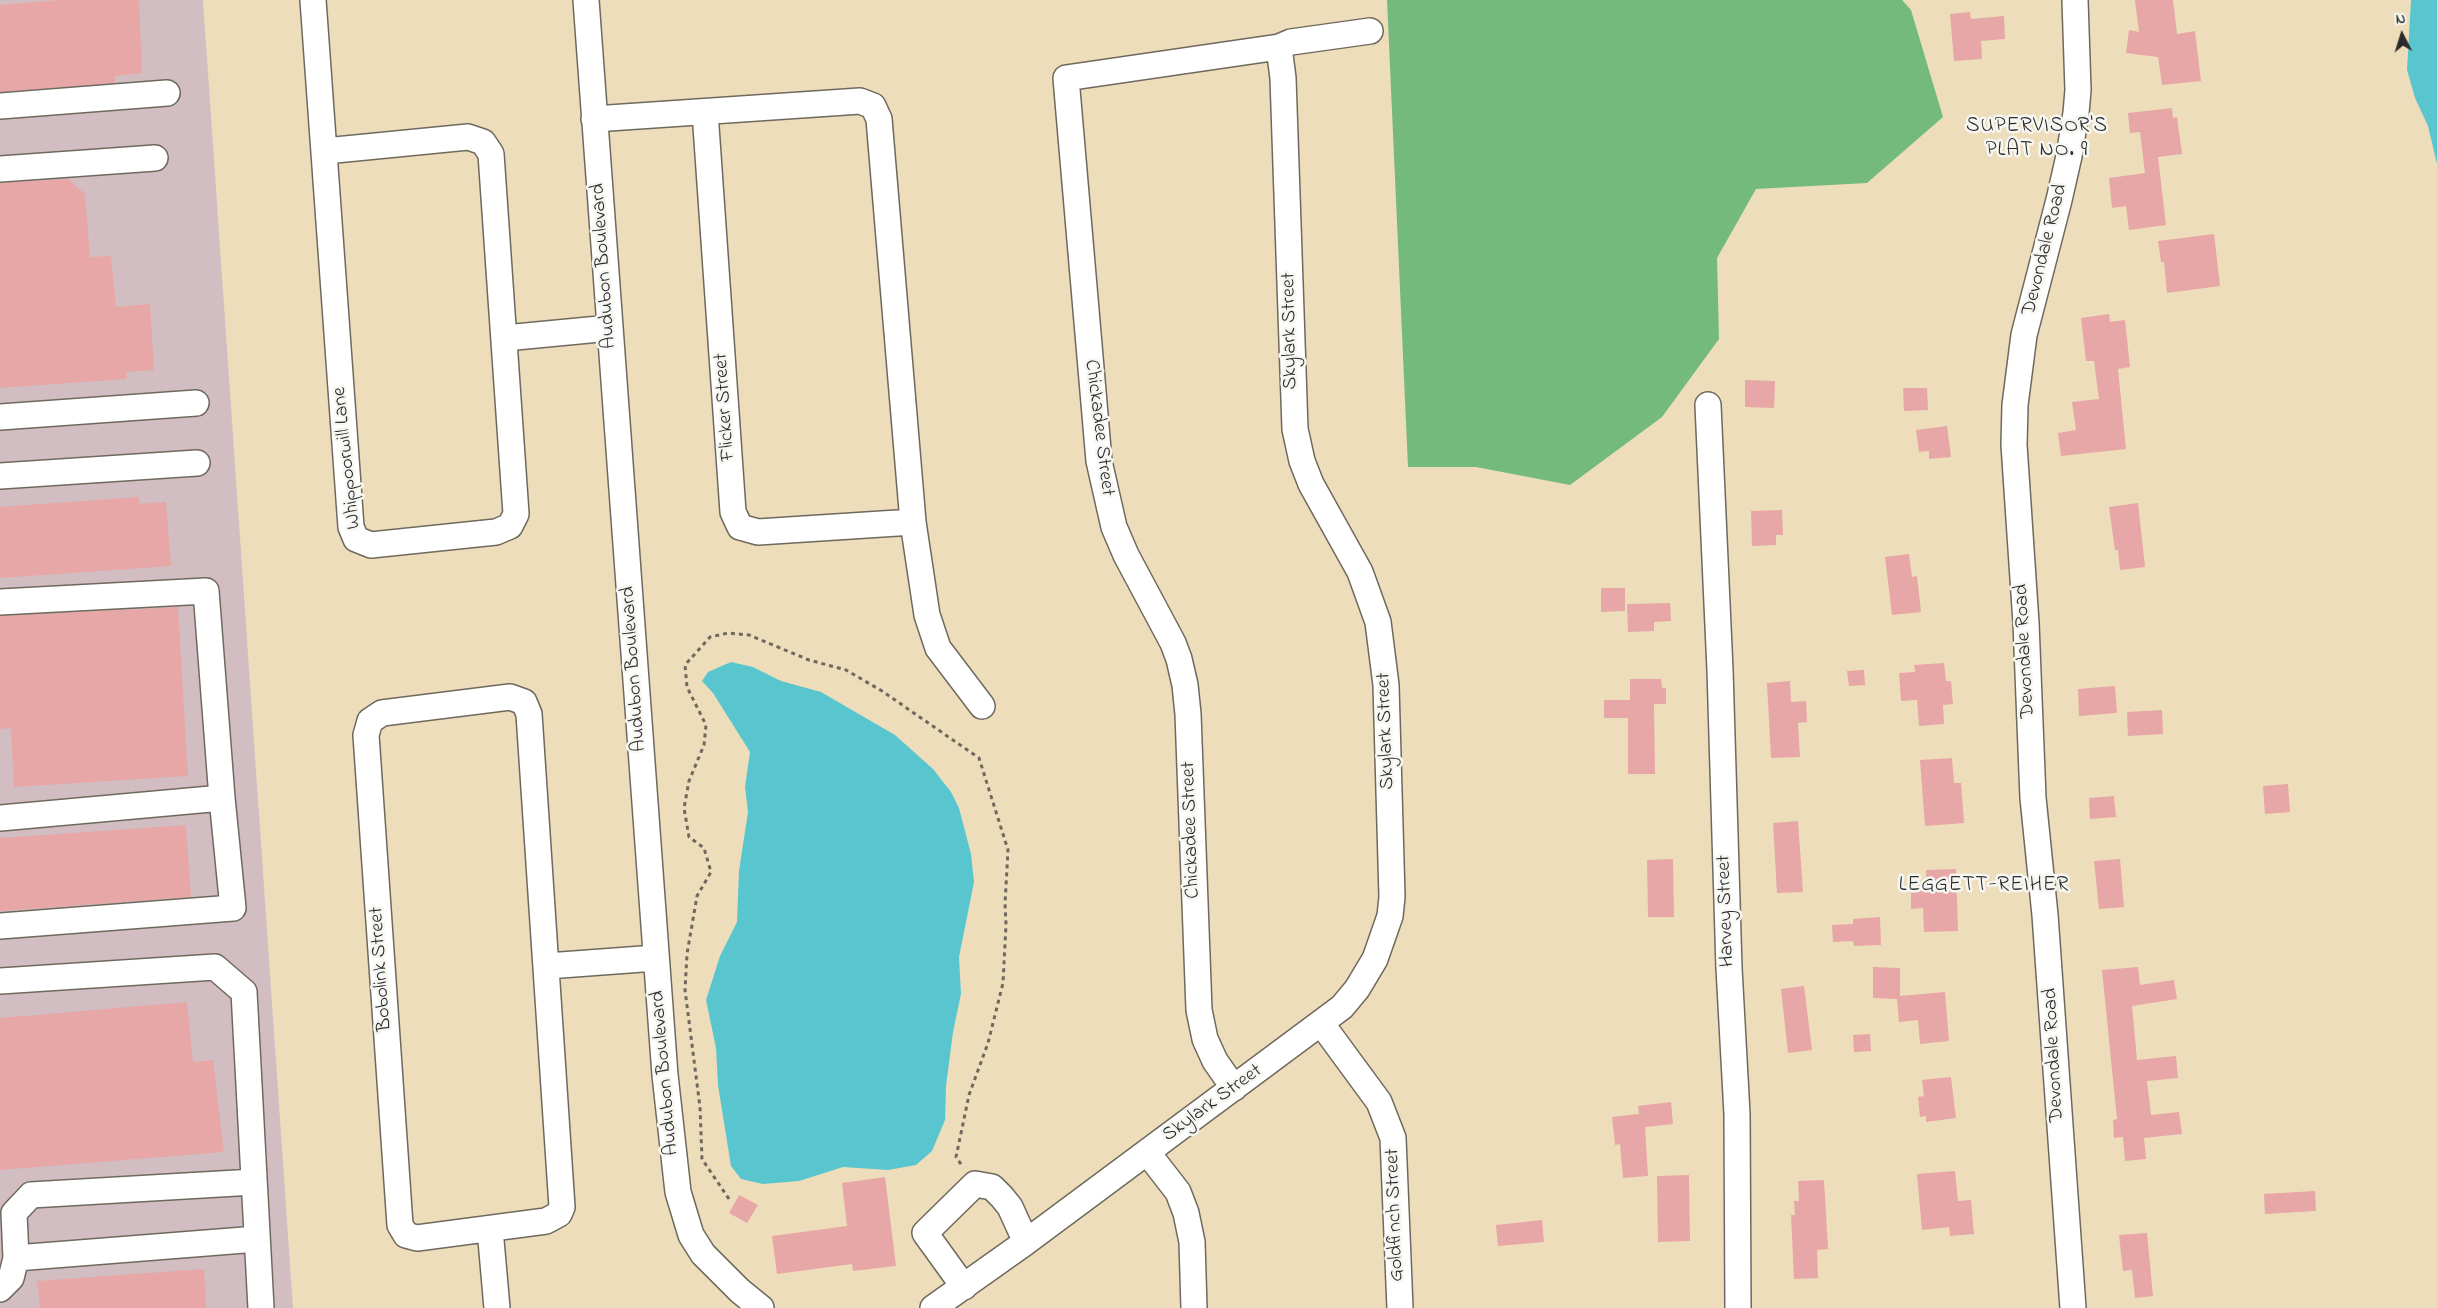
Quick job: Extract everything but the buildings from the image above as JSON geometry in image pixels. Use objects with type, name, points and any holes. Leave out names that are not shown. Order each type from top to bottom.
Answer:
[{"type":"street","name":"Whippoorwill Lane","points":[[312,0],[325,151],[351,527],[356,540],[371,545],[496,532],[510,526],[516,514],[491,154],[483,142],[468,137],[325,151]]},
{"type":"street","name":"Audubon Boulevard","points":[[586,0],[670,1133],[683,1214],[691,1235],[703,1254],[740,1292],[761,1308]]},
{"type":"street","name":"Devondale Road","points":[[2074,1308],[2046,924],[2034,798],[2026,623],[2014,445],[2015,405],[2024,335],[2066,174],[2076,113],[2078,90],[2075,0]]},
{"type":"street","points":[[1279,48],[1291,42],[1370,31]]},
{"type":"street","name":"Skylark Street","points":[[939,1306],[1342,1007],[1364,980],[1375,959],[1390,916],[1392,898],[1386,685],[1381,640],[1373,604],[1346,544],[1322,508],[1297,445],[1292,404],[1283,78],[1279,48]]},
{"type":"street","name":"Chickadee Street","points":[[1234,1088],[1215,1061],[1205,1039],[1199,1010],[1188,714],[1185,685],[1173,643],[1126,555],[1114,527],[1099,461],[1066,78],[1279,48]]},
{"type":"street","points":[[0,106],[167,93]]},
{"type":"street","points":[[594,119],[860,101],[873,106],[880,119],[912,522],[927,615],[932,635],[938,648],[982,706]]},
{"type":"street","name":"Flicker Street","points":[[705,112],[734,512],[740,527],[758,532],[912,522]]},
{"type":"street","points":[[0,169],[155,158]]},
{"type":"street","points":[[505,338],[610,328]]},
{"type":"street","points":[[0,417],[196,403]]},
{"type":"street","name":"Harvey Street","points":[[1708,405],[1720,670],[1728,958],[1737,1114],[1738,1308]]},
{"type":"street","points":[[0,476],[196,463]]},
{"type":"street","points":[[0,602],[206,591],[232,908],[0,926]]},
{"type":"street","name":"Bobolink Street","points":[[510,697],[524,702],[529,714],[562,1207],[559,1214],[546,1221],[490,1229],[417,1238],[406,1235],[400,1224],[366,735],[370,721],[382,714],[510,697]]},
{"type":"street","points":[[0,818],[222,798]]},
{"type":"street","points":[[547,966],[656,958]]},
{"type":"street","points":[[0,981],[215,968],[244,992],[261,1308]]},
{"type":"street","name":"Goldfinch Street","points":[[1321,1023],[1375,1095],[1393,1138],[1400,1308]]},
{"type":"street","points":[[1146,1152],[1178,1192],[1186,1213],[1192,1242],[1194,1308]]},
{"type":"street","points":[[0,1290],[11,1278],[16,1258],[14,1213],[30,1196],[254,1182]]},
{"type":"street","points":[[964,1287],[925,1233],[975,1184],[983,1183],[992,1187],[1002,1197],[1010,1207],[1026,1242]]},
{"type":"street","points":[[490,1229],[497,1308]]},
{"type":"street","points":[[16,1258],[257,1239]]},
{"type":"path","points":[[729,1199],[702,1159],[700,1107],[685,990],[687,954],[697,896],[711,872],[704,848],[689,837],[684,808],[689,781],[704,745],[706,725],[687,688],[685,664],[710,637],[728,633],[749,634],[809,660],[846,670],[882,691],[979,758],[1008,850],[1003,983],[988,1043],[969,1094],[956,1157],[975,1184]]},
{"type":"shaded area","points":[[0,0],[203,0],[293,1308],[0,1308]]},
{"type":"green space","points":[[1387,0],[1902,0],[1911,10],[1943,117],[1867,183],[1756,189],[1717,258],[1719,339],[1662,417],[1570,485],[1476,467],[1408,467]]},
{"type":"water","points":[[2411,0],[2437,0],[2437,164],[2428,126],[2415,98],[2407,70]]},
{"type":"water","points":[[731,662],[753,667],[781,681],[821,692],[895,735],[933,769],[951,792],[959,808],[971,854],[974,882],[959,957],[961,994],[953,1032],[946,1086],[945,1120],[932,1151],[916,1165],[888,1170],[843,1167],[799,1181],[763,1184],[741,1179],[731,1166],[718,1085],[716,1048],[706,1000],[720,956],[737,922],[739,871],[748,812],[745,787],[750,752],[713,693],[702,681],[708,672]]},
{"type":"district","name":"SUPERVISOR'S PLAT NO. 9","points":[[2037,140]]},
{"type":"district","name":"LEGGETT-REIHER","points":[[1984,887]]}]
